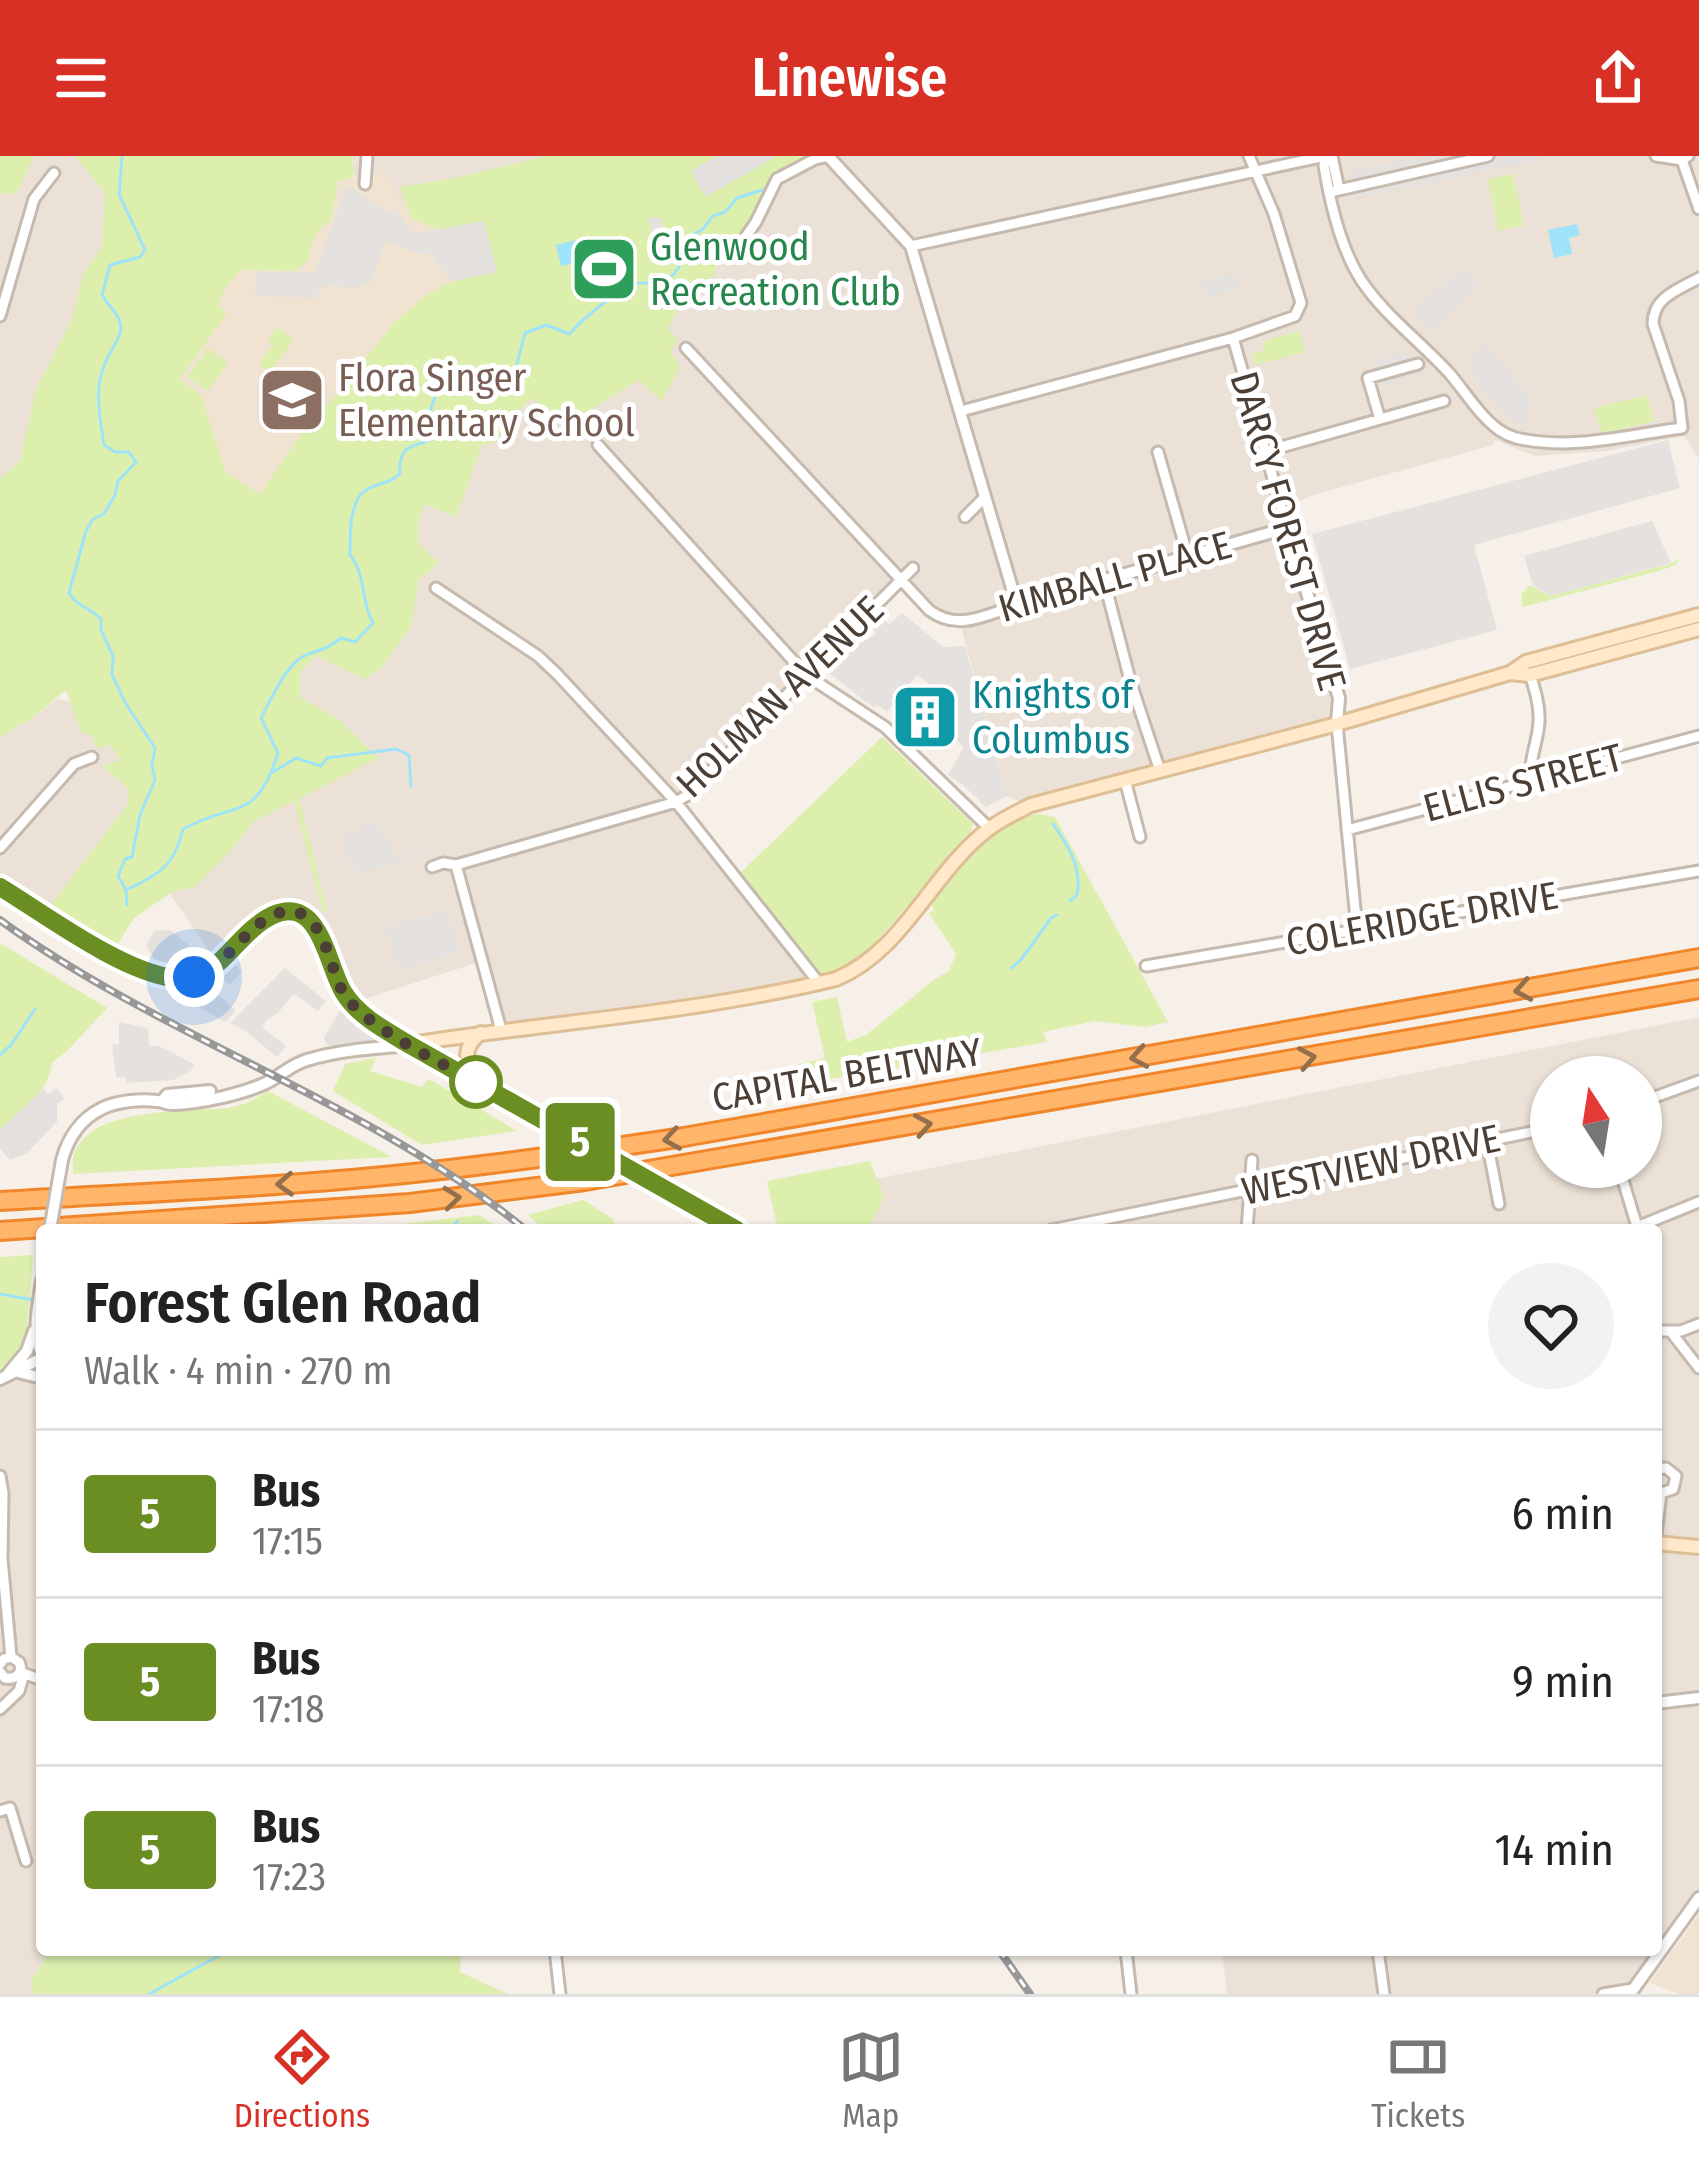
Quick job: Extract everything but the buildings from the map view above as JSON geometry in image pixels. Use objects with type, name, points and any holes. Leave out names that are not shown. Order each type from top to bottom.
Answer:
[{"type":"highway","name":"CAPITAL BELTWAY","points":[[0,1201],[303,1184],[553,1156],[1639,970],[1699,955]]},
{"type":"highway","name":"CAPITAL BELTWAY","points":[[106,1224],[348,1208],[538,1188],[1699,989]]},
{"type":"highway","points":[[1579,1011],[1596,1019],[1699,1001]]},
{"type":"highway","name":"CAPITAL BELTWAY","points":[[0,1231],[36,1229]]},
{"type":"main road","points":[[1528,669],[1699,615]]},
{"type":"main road","points":[[410,1045],[672,1010],[849,974],[876,954],[989,828],[1031,805],[1510,673],[1699,629]]},
{"type":"main road","points":[[0,887],[126,961],[182,979],[210,970],[276,913],[299,913],[314,926],[339,983],[359,1011],[410,1045],[726,1224]]},
{"type":"main road","points":[[481,1033],[471,1041],[466,1056],[483,1086]]},
{"type":"main road","points":[[1662,1540],[1699,1547]]},
{"type":"street","points":[[365,184],[367,156]]},
{"type":"street","points":[[740,245],[777,179],[828,156],[911,246],[1017,605]]},
{"type":"street","points":[[961,411],[1233,338],[1295,316],[1301,303],[1274,214],[1249,156]]},
{"type":"street","points":[[911,246],[1329,156],[1344,244],[1360,278],[1393,319],[1503,434],[1563,442],[1682,428],[1653,311],[1659,301],[1699,278]]},
{"type":"street","points":[[1335,191],[1488,156]]},
{"type":"street","points":[[1657,156],[1685,158],[1699,209]]},
{"type":"street","points":[[0,316],[34,199],[54,172]]},
{"type":"street","name":"DARCY FOREST DRIVE","points":[[1233,338],[1339,698],[1337,724]]},
{"type":"street","points":[[686,348],[900,580]]},
{"type":"street","points":[[1380,419],[1368,378],[1418,364]]},
{"type":"street","points":[[1264,452],[1444,401]]},
{"type":"street","points":[[598,445],[806,674],[885,728],[989,828]]},
{"type":"street","points":[[1158,452],[1188,557]]},
{"type":"street","points":[[965,517],[985,497]]},
{"type":"street","name":"KIMBALL PLACE","points":[[900,580],[942,620],[959,622],[1276,531],[1286,524]]},
{"type":"street","name":"HOLMAN AVENUE","points":[[432,867],[456,865],[686,796],[913,568]]},
{"type":"street","points":[[1104,580],[1160,771]]},
{"type":"street","points":[[436,588],[538,656],[676,802],[819,983]]},
{"type":"street","points":[[1528,669],[1539,722],[1529,765],[1532,780]]},
{"type":"street","points":[[1337,724],[1357,930]]},
{"type":"street","name":"ELLIS STREET","points":[[1347,830],[1699,736]]},
{"type":"street","points":[[0,848],[74,764],[92,757]]},
{"type":"street","points":[[1125,780],[1140,836]]},
{"type":"street","points":[[456,865],[501,1030]]},
{"type":"street","name":"COLERIDGE DRIVE","points":[[1146,966],[1699,871]]},
{"type":"street","points":[[51,1224],[70,1137],[104,1107],[163,1100],[176,1104],[238,1093],[269,1081],[304,1057],[327,1050],[410,1045]]},
{"type":"street","points":[[1662,1095],[1699,1082]]},
{"type":"street","name":"WESTVIEW DRIVE","points":[[1097,1224],[1530,1132]]},
{"type":"street","points":[[1486,1141],[1499,1204]]},
{"type":"street","points":[[1247,1224],[1252,1160]]},
{"type":"street","points":[[1625,1188],[1636,1224]]},
{"type":"street","points":[[1649,1224],[1699,1202]]},
{"type":"street","points":[[8,1375],[27,1351],[36,1321]]},
{"type":"street","points":[[1662,1331],[1699,1324]]},
{"type":"street","points":[[35,1328],[36,1341]]},
{"type":"street","points":[[1671,1332],[1699,1368]]},
{"type":"street","points":[[8,1375],[36,1360]]},
{"type":"street","points":[[1662,1468],[1676,1476],[1673,1489],[1662,1491]]},
{"type":"street","points":[[0,1476],[2,1663],[9,1679],[22,1673]]},
{"type":"street","points":[[0,1709],[19,1691],[22,1673],[19,1662],[2,1663]]},
{"type":"street","points":[[22,1673],[36,1678]]},
{"type":"street","points":[[1662,1702],[1699,1698]]},
{"type":"street","points":[[0,1811],[10,1808],[26,1861]]},
{"type":"street","points":[[1662,1949],[1699,1898]]},
{"type":"street","points":[[556,1956],[560,1994]]},
{"type":"street","points":[[1127,1956],[1131,1994]]},
{"type":"street","points":[[1379,1956],[1384,1994]]},
{"type":"street","points":[[1603,1994],[1631,1992],[1657,1956]]},
{"type":"shaded area","points":[[0,156],[94,156],[138,198],[42,451],[0,489]]},
{"type":"shaded area","points":[[352,156],[562,156],[401,203],[384,171],[354,177]]},
{"type":"shaded area","points":[[717,156],[777,156],[705,197],[691,171]]},
{"type":"shaded area","points":[[828,156],[1696,156],[1699,459],[1684,436],[1606,451],[1535,456],[1495,440],[1493,445],[1313,495],[1280,510],[1339,698],[1337,724],[1031,805],[1007,796],[960,623],[942,620],[901,581],[676,802],[819,983],[501,1030],[482,961],[352,1003],[314,926],[308,902],[267,903],[212,954],[162,883],[272,692],[404,501],[539,384],[715,267],[740,245],[772,186]]},
{"type":"shaded area","points":[[1425,156],[1557,156],[1355,199],[1352,172]]},
{"type":"shaded area","name":"Flora Singer Elementary School","points":[[384,171],[402,203],[467,181],[497,272],[264,634],[85,350],[154,265],[278,271],[323,184]]},
{"type":"shaded area","points":[[347,185],[388,212],[395,208],[414,234],[484,221],[497,272],[451,281],[430,254],[386,241],[371,283],[353,288],[330,285],[318,291],[317,298],[255,296],[256,272],[315,273]]},
{"type":"shaded area","points":[[648,217],[661,218],[671,253],[660,264]]},
{"type":"shaded area","points":[[1462,268],[1479,287],[1430,331],[1413,312]]},
{"type":"shaded area","points":[[1234,272],[1239,288],[1207,298],[1202,281]]},
{"type":"shaded area","points":[[1484,344],[1533,400],[1524,424],[1510,419],[1469,371],[1477,364],[1470,356]]},
{"type":"shaded area","points":[[1408,352],[1411,361],[1418,359],[1423,374],[1380,386],[1373,362]]},
{"type":"shaded area","points":[[1668,440],[1680,488],[1474,545],[1497,630],[1350,669],[1312,534]]},
{"type":"shaded area","points":[[1652,521],[1671,563],[1551,596],[1533,585],[1524,556]]},
{"type":"shaded area","points":[[902,613],[943,647],[965,646],[1007,796],[986,807],[948,775],[964,747],[944,729],[957,713],[925,681],[917,675],[887,712],[873,707],[826,671],[876,634],[870,624],[879,615],[889,624]]},
{"type":"shaded area","points":[[0,694],[25,724],[57,699],[161,730],[173,746],[102,766],[155,810],[49,907],[0,880]]},
{"type":"shaded area","points":[[375,820],[395,852],[394,859],[424,850],[362,873],[359,867],[351,869],[343,838]]},
{"type":"shaded area","points":[[446,911],[461,951],[399,970],[386,928]]},
{"type":"shaded area","points":[[170,930],[204,964],[180,972],[149,964],[154,958],[146,945],[154,931]]},
{"type":"shaded area","points":[[231,961],[242,971],[230,985],[224,980],[215,991],[236,1011],[225,1022],[171,997],[176,989],[207,982]]},
{"type":"shaded area","points":[[285,968],[326,1001],[318,1011],[294,994],[268,1019],[262,1027],[286,1046],[277,1057],[230,1023]]},
{"type":"shaded area","points":[[345,1009],[377,1036],[375,1041],[326,1044],[324,1037]]},
{"type":"shaded area","points":[[1699,1017],[1699,1898],[1662,1949],[1662,1224],[851,1224],[875,1179]]},
{"type":"shaded area","points":[[119,1022],[148,1028],[149,1045],[194,1064],[191,1071],[173,1080],[126,1083],[125,1077],[116,1077],[112,1045],[119,1044]]},
{"type":"shaded area","points":[[57,1088],[64,1099],[57,1104],[57,1122],[26,1154],[10,1160],[0,1149],[0,1130],[43,1089],[48,1094]]},
{"type":"shaded area","points":[[15,1371],[36,1376],[36,1956],[118,1956],[83,1994],[0,1994],[0,1379]]},
{"type":"shaded area","points":[[1699,1914],[1699,1994],[1680,1994],[1649,1983]]},
{"type":"shaded area","points":[[1223,1956],[1657,1956],[1630,1994],[1227,1994]]},
{"type":"green space","points":[[0,156],[34,156],[17,193],[0,194]]},
{"type":"green space","points":[[75,156],[352,156],[354,177],[338,181],[331,220],[315,237],[309,260],[295,271],[240,270],[218,305],[227,313],[180,379],[201,395],[226,473],[260,494],[310,421],[338,394],[394,323],[429,293],[451,282],[496,272],[479,227],[436,229],[412,219],[400,187],[546,156],[807,156],[771,181],[762,204],[716,266],[714,276],[683,299],[668,328],[678,341],[670,350],[680,367],[662,401],[639,380],[570,422],[531,398],[516,415],[513,439],[482,445],[456,517],[424,504],[419,544],[439,563],[419,579],[411,627],[382,667],[365,679],[316,656],[300,672],[300,697],[340,720],[378,758],[299,799],[327,911],[323,912],[294,801],[253,822],[195,887],[172,892],[134,918],[117,945],[49,907],[128,804],[129,789],[102,766],[121,760],[110,745],[96,748],[92,736],[81,732],[66,690],[0,738],[0,479],[20,461],[36,389],[72,319],[83,275],[102,246],[105,193]]},
{"type":"green space","points":[[1513,174],[1524,225],[1498,231],[1488,179]]},
{"type":"green space","points":[[277,327],[291,337],[290,345],[270,372],[259,364],[273,345],[268,340]]},
{"type":"green space","points":[[1299,331],[1305,352],[1255,365],[1252,354],[1264,351],[1262,342]]},
{"type":"green space","points":[[208,348],[228,363],[208,391],[187,377]]},
{"type":"green space","points":[[1647,395],[1654,421],[1601,434],[1594,408]]},
{"type":"green space","points":[[1681,558],[1662,570],[1523,607],[1521,595],[1530,585],[1551,596]]},
{"type":"green space","points":[[882,737],[973,824],[968,838],[868,951],[847,967],[821,977],[741,872]]},
{"type":"green space","points":[[1038,814],[1055,817],[1168,1022],[1145,1027],[1095,1021],[1043,1032],[1047,1042],[784,1087],[782,1068],[825,1058],[812,1002],[837,997],[847,1042],[866,1035],[949,971],[956,954],[929,913],[934,910],[930,901],[991,836]]},
{"type":"green space","points":[[0,943],[107,1008],[52,1063],[40,1092],[0,1130]]},
{"type":"green space","points":[[376,1058],[370,1071],[422,1087],[429,1079],[517,1131],[422,1145],[333,1091],[345,1064]]},
{"type":"green space","points":[[268,1091],[392,1157],[73,1174],[74,1155],[83,1139],[99,1128],[142,1115],[229,1108]]},
{"type":"green space","points":[[870,1161],[884,1197],[871,1224],[777,1224],[767,1181]]},
{"type":"green space","points":[[583,1200],[615,1224],[538,1224],[528,1215]]},
{"type":"green space","points":[[479,1215],[493,1224],[403,1224]]},
{"type":"green space","points":[[33,1255],[22,1347],[0,1370],[0,1257]]},
{"type":"green space","points":[[46,1956],[461,1956],[460,1972],[508,1994],[34,1994],[31,1981]]},
{"type":"water","points":[[1577,224],[1580,235],[1569,238],[1572,254],[1554,258],[1548,230]]},
{"type":"water","points":[[593,236],[600,266],[604,265],[601,249],[613,252],[619,260],[604,273],[581,279],[579,262],[561,266],[556,245]]},
{"type":"waterway","points":[[122,156],[119,194],[145,250],[140,257],[110,265],[102,295],[121,329],[101,376],[99,405],[104,445],[115,452],[129,452],[136,462],[118,481],[104,514],[93,519],[86,531],[69,593],[101,619],[113,656],[112,675],[155,748],[155,780],[140,815],[132,857],[125,859],[118,876],[127,905]]},
{"type":"waterway","points":[[126,890],[164,868],[183,829],[252,800],[270,775],[278,753],[261,718],[286,674],[299,659],[341,638],[355,642],[373,623],[350,555],[353,510],[366,490],[400,473],[404,452],[437,435],[441,427],[430,415],[447,380],[466,370],[505,375],[516,368],[525,333],[546,325],[570,334],[624,288],[666,279],[680,264],[689,237],[737,198],[762,190]]},
{"type":"waterway","points":[[273,772],[296,758],[321,766],[327,758],[396,749],[409,755],[411,786]]},
{"type":"waterway","points":[[1053,824],[1076,866],[1077,895],[1070,901]]},
{"type":"waterway","points":[[1011,968],[1057,915]]},
{"type":"waterway","points":[[0,1055],[35,1009]]},
{"type":"waterway","points":[[455,1224],[458,1221]]},
{"type":"waterway","points":[[0,1294],[34,1300]]},
{"type":"waterway","points":[[149,1994],[218,1956]]},
{"type":"railway","points":[[0,920],[129,1001],[400,1144],[518,1224]]},
{"type":"railway","points":[[1003,1956],[1030,1994]]},
{"type":"bus line","name":"5","points":[[0,887],[139,968],[182,979],[210,970],[276,913],[299,913],[323,940],[344,994],[359,1011],[410,1045],[726,1224]]},
{"type":"place","name":"Glenwood Recreation Club","points":[[604,269]]},
{"type":"place","name":"Flora Singer Elementary School","points":[[292,400]]},
{"type":"place","name":"Knights of Columbus","points":[[925,717]]},
{"type":"route","points":[[194,977],[218,964],[276,913],[299,913],[323,940],[344,994],[359,1011],[483,1086],[476,1082]]}]
